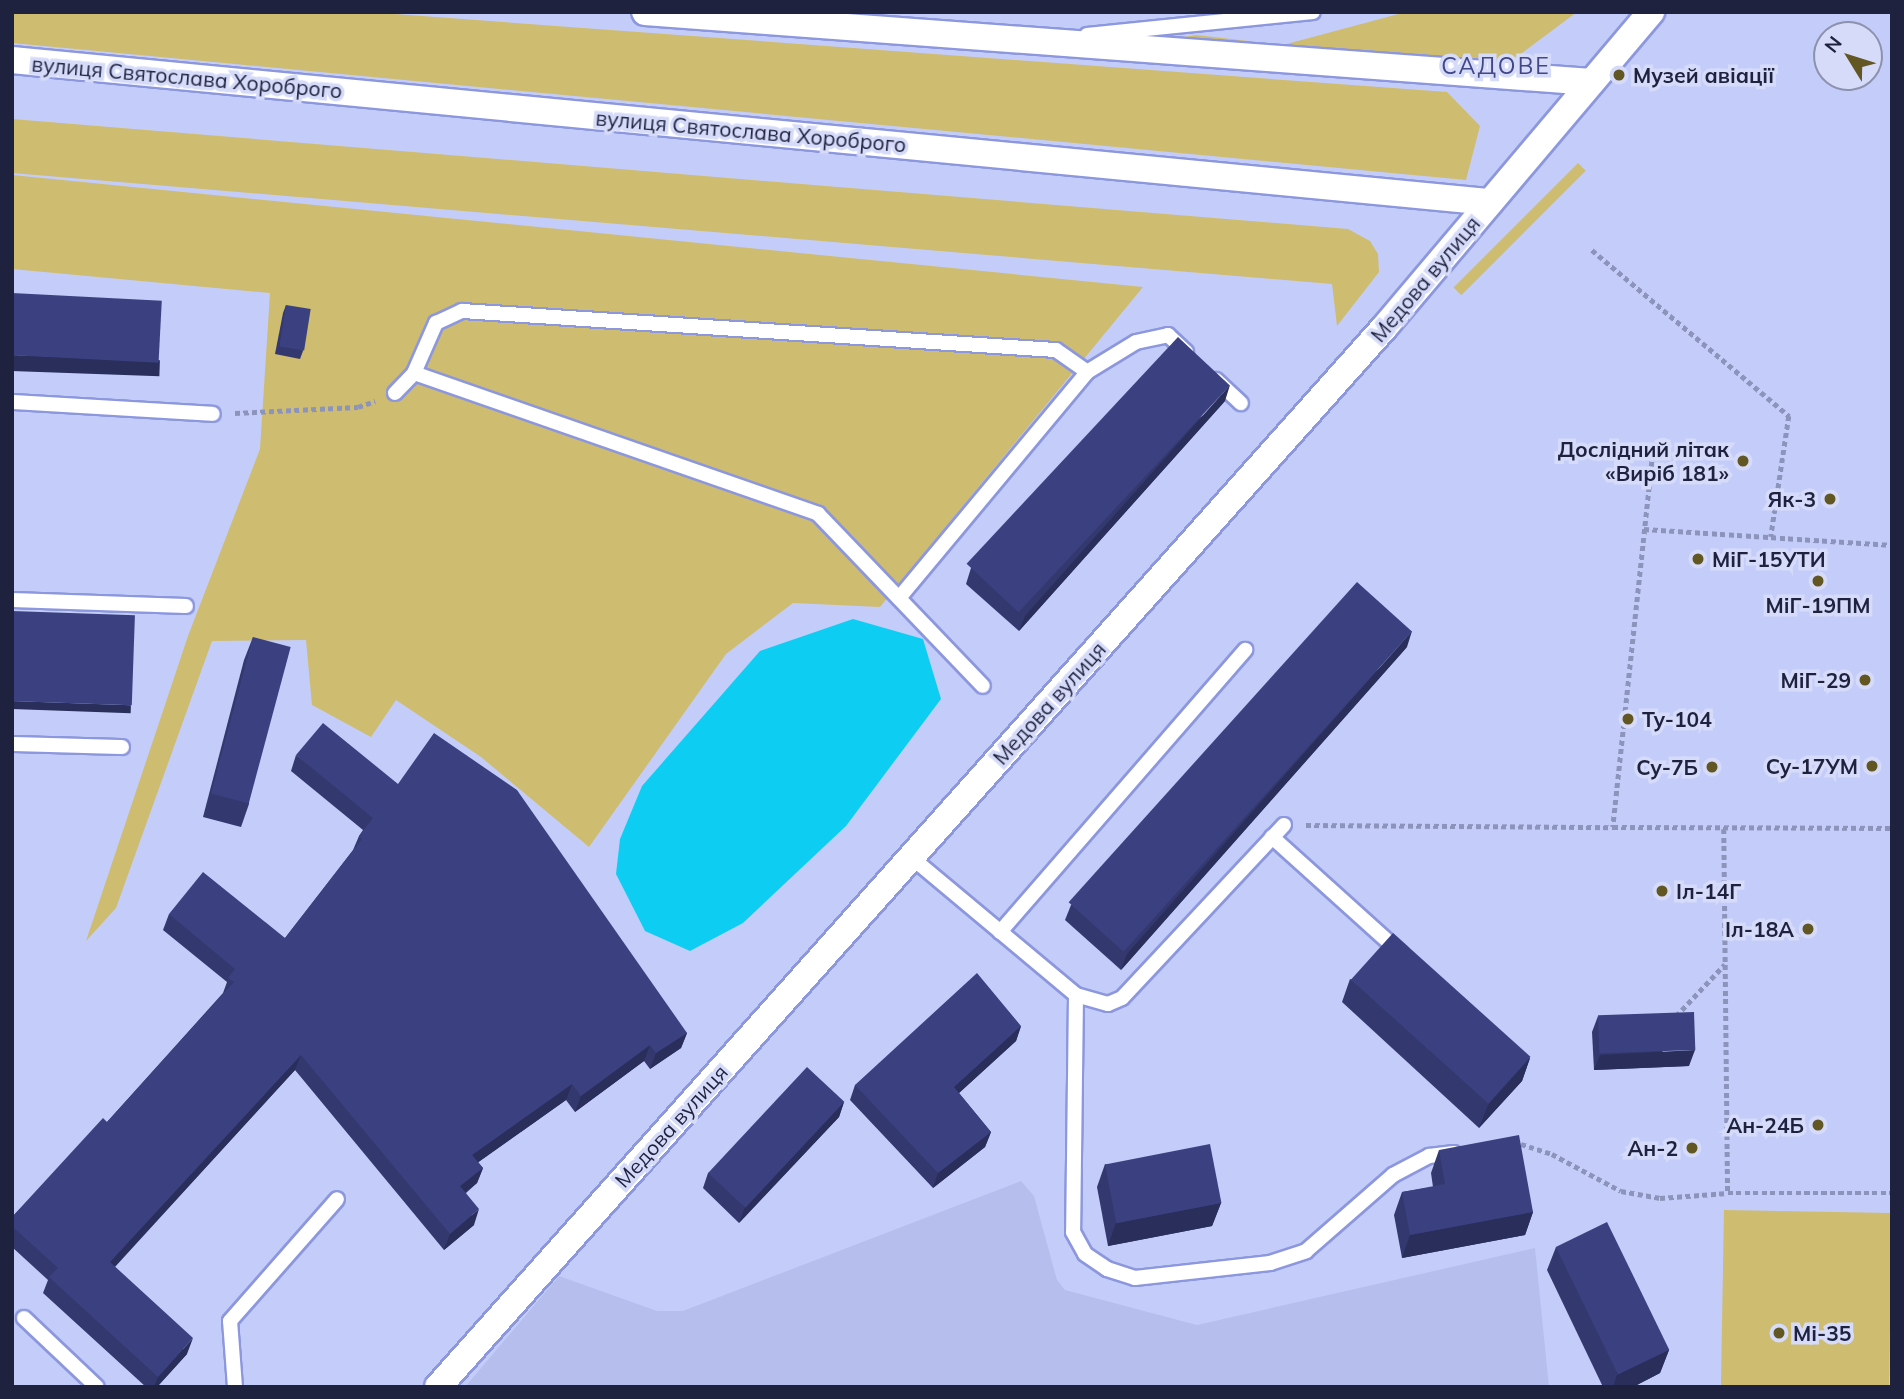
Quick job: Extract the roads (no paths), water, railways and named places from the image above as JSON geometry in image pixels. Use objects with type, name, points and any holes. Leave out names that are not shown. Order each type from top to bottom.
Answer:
[{"type":"street","points":[[645,12],[733,15],[1591,82]]},
{"type":"street","name":"Медова вулиця","points":[[438,1387],[1384,328],[1651,12]]},
{"type":"street","name":"вулиця Святослава Хороброго","points":[[12,60],[1490,202]]},
{"type":"lane","points":[[1044,41],[1313,12]]},
{"type":"lane","points":[[395,393],[414,373],[436,323],[462,311],[1056,350],[1087,372]]},
{"type":"lane","points":[[899,598],[1087,372],[1136,342],[1168,335],[1241,403]]},
{"type":"lane","points":[[414,373],[818,514],[983,686]]},
{"type":"lane","points":[[12,402],[213,414]]},
{"type":"lane","points":[[12,600],[186,606]]},
{"type":"lane","points":[[1000,932],[1245,650]]},
{"type":"lane","points":[[12,744],[122,747]]},
{"type":"lane","points":[[911,857],[1076,995],[1108,1004],[1122,998],[1284,825]]},
{"type":"lane","points":[[1272,838],[1414,966]]},
{"type":"lane","points":[[1076,995],[1073,1231],[1085,1254],[1107,1269],[1135,1278],[1270,1263],[1306,1251],[1332,1233],[1393,1175],[1429,1156],[1468,1151]]},
{"type":"lane","points":[[235,1387],[230,1321],[337,1199]]},
{"type":"lane","points":[[24,1318],[97,1387]]},
{"type":"place","name":"Музей авіації","points":[[1619,75]]},
{"type":"place","name":"Дослідний літак «Виріб 181»","points":[[1743,461]]},
{"type":"place","name":"Як-3","points":[[1830,499]]},
{"type":"place","name":"МіГ-15УТИ","points":[[1698,559]]},
{"type":"place","name":"МіГ-19ПМ","points":[[1818,581]]},
{"type":"place","name":"МіГ-29","points":[[1865,680]]},
{"type":"place","name":"Ту-104","points":[[1628,719]]},
{"type":"place","name":"Су-17УМ","points":[[1872,766]]},
{"type":"place","name":"Су-7Б","points":[[1712,767]]},
{"type":"place","name":"Іл-14Г","points":[[1662,891]]},
{"type":"place","name":"Іл-18А","points":[[1808,929]]},
{"type":"place","name":"Ан-24Б","points":[[1818,1125]]},
{"type":"place","name":"Ан-2","points":[[1692,1148]]},
{"type":"place","name":"Мі-35","points":[[1779,1333]]},
{"type":"district","name":"САДОВЕ","points":[[1496,66]]}]
